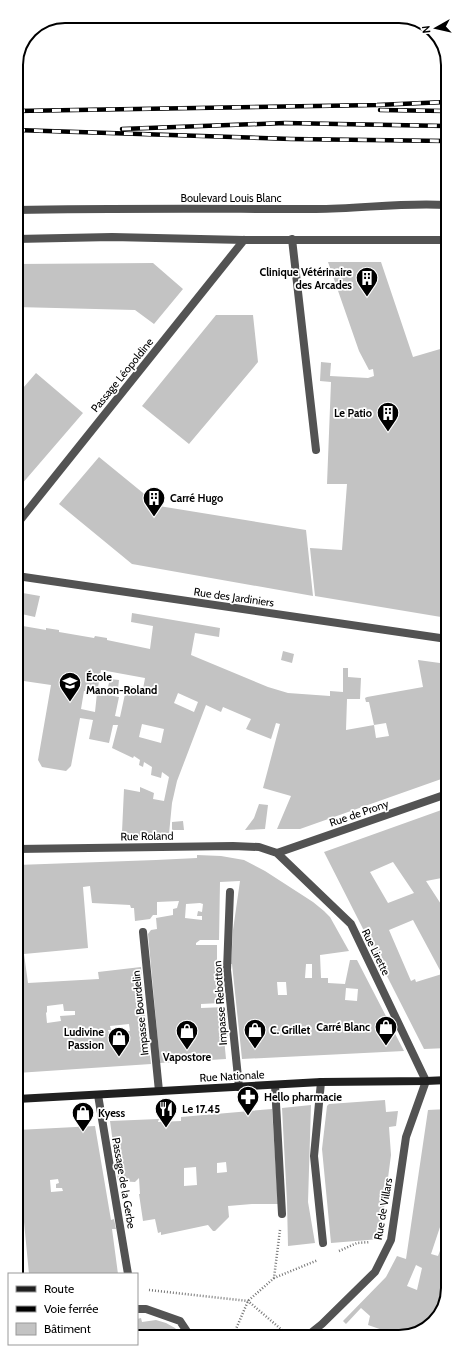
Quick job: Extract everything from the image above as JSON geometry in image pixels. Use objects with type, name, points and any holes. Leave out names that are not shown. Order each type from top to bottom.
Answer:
[{"type":"main road","name":"Rue Nationale","points":[[23,1099],[320,1082],[441,1080]]},
{"type":"street","name":"Boulevard Louis Blanc","points":[[23,210],[319,209],[380,205],[441,205]]},
{"type":"street","points":[[23,239],[112,237],[244,240],[441,240]]},
{"type":"street","name":"Passage Léopoldine","points":[[23,516],[244,240]]},
{"type":"street","points":[[292,240],[316,450]]},
{"type":"street","name":"Rue des Jardiniers","points":[[23,577],[441,638]]},
{"type":"street","name":"Rue de Prony","points":[[277,853],[441,796]]},
{"type":"street","name":"Rue Roland","points":[[23,850],[233,846],[259,847],[277,853]]},
{"type":"street","name":"Rue Lirette","points":[[277,853],[351,924],[426,1081]]},
{"type":"street","name":"Impasse Rebotton","points":[[230,892],[227,970],[239,1087]]},
{"type":"street","name":"Impasse Bourdelin","points":[[143,932],[159,1091]]},
{"type":"street","name":"Rue de Villars","points":[[314,1330],[375,1272],[391,1240],[406,1137],[426,1081]]},
{"type":"street","points":[[320,1082],[314,1156],[323,1243]]},
{"type":"street","points":[[275,1085],[282,1214]]},
{"type":"street","name":"Passage de la Gerbe","points":[[98,1095],[128,1273]]},
{"type":"street","points":[[138,1309],[146,1309],[180,1321],[186,1330]]},
{"type":"path","points":[[236,1330],[248,1300],[274,1278]]},
{"type":"path","points":[[144,1290],[248,1300],[283,1330]]},
{"type":"building","name":"Le Patio","points":[[328,262],[381,262],[413,357],[441,349],[441,617],[315,596],[310,548],[342,550],[347,484],[327,484],[331,382],[320,381],[321,362],[331,363],[330,376],[368,378],[374,376],[373,369],[369,370],[359,351]]},
{"type":"building","points":[[153,263],[183,289],[154,324],[135,310],[23,307],[23,264]]},
{"type":"building","points":[[216,315],[253,315],[258,362],[189,444],[142,406]]},
{"type":"building","points":[[36,373],[83,413],[23,483],[23,388]]},
{"type":"building","name":"Carré Hugo","points":[[99,457],[159,506],[306,530],[313,596],[132,564],[59,504]]},
{"type":"building","points":[[23,593],[40,596],[35,617],[23,614]]},
{"type":"building","points":[[132,613],[220,628],[219,637],[195,633],[191,655],[268,687],[288,693],[330,696],[330,691],[343,692],[343,668],[348,668],[348,677],[361,678],[360,699],[347,699],[346,730],[374,725],[369,702],[366,702],[365,698],[423,687],[418,660],[441,663],[441,779],[300,829],[277,829],[291,796],[263,788],[280,724],[276,723],[271,739],[246,729],[251,719],[223,707],[221,712],[206,705],[177,781],[172,803],[169,834],[153,833],[154,835],[120,838],[122,832],[124,789],[140,792],[140,787],[154,793],[153,799],[164,801],[169,777],[162,772],[161,778],[151,775],[152,767],[144,762],[143,767],[139,765],[140,760],[134,756],[133,758],[112,748],[118,725],[113,725],[109,743],[89,739],[93,720],[80,718],[71,766],[66,771],[42,767],[38,760],[51,685],[23,681],[23,626],[46,630],[46,628],[59,630],[59,632],[94,638],[95,636],[107,638],[107,640],[150,649],[153,626],[131,622]],"holes":[[[101,670],[145,678],[143,689],[127,685],[120,717],[115,716],[119,697],[97,693]],[[84,691],[88,694],[88,692],[97,693],[95,712],[81,709]],[[178,693],[198,702],[194,712],[174,703]],[[386,723],[389,736],[376,738],[374,725]],[[142,724],[164,729],[161,743],[139,737]]]},
{"type":"building","points":[[283,651],[294,654],[292,663],[281,660]]},
{"type":"building","points":[[110,679],[119,680],[118,689],[108,687]]},
{"type":"building","points":[[259,804],[268,805],[265,829],[245,830],[254,818]]},
{"type":"building","points":[[441,810],[441,878],[426,881],[441,904],[441,972],[413,920],[389,930],[411,981],[415,979],[416,982],[441,974],[441,1048],[424,1049],[324,852]],"holes":[[[393,862],[414,893],[388,903],[370,872]]]},
{"type":"building","points":[[183,821],[184,830],[172,830],[172,822]]},
{"type":"building","points":[[197,855],[221,856],[244,860],[265,871],[313,902],[330,917],[349,951],[320,955],[321,978],[328,978],[328,983],[345,984],[350,960],[357,960],[404,1051],[242,1059],[231,964],[233,930],[240,881],[220,882],[219,940],[200,940],[196,943],[196,945],[217,945],[217,963],[219,963],[221,985],[219,985],[221,1003],[201,1004],[201,1008],[226,1007],[228,1038],[224,1038],[226,1059],[160,1063],[148,934],[151,930],[157,929],[156,918],[173,915],[173,909],[177,908],[179,901],[157,902],[157,915],[153,915],[150,919],[135,921],[134,908],[131,908],[130,905],[92,903],[90,886],[83,887],[88,948],[24,954],[28,983],[99,979],[98,972],[141,967],[151,1064],[23,1073],[23,865],[197,858]],"holes":[[[186,904],[203,904],[202,912],[198,911],[197,916],[202,916],[202,920],[185,918]],[[306,964],[312,964],[312,978],[305,978]],[[277,982],[286,982],[287,995],[278,995]],[[346,988],[358,989],[357,1001],[345,1000]],[[63,1004],[64,1011],[75,1011],[75,1015],[60,1016],[61,1021],[47,1023],[47,1006]],[[129,1024],[130,1031],[109,1033],[108,1030],[111,1030],[110,1026]]]},
{"type":"building","points":[[385,1100],[386,1112],[398,1111],[396,1126],[389,1127],[391,1155],[380,1239],[331,1243],[322,1149],[327,1106],[329,1104]]},
{"type":"building","points":[[311,1105],[308,1202],[315,1243],[288,1246],[282,1108]]},
{"type":"building","points":[[272,1109],[278,1204],[228,1206],[229,1217],[215,1231],[213,1231],[208,1225],[161,1235],[161,1232],[158,1233],[155,1219],[143,1221],[139,1194],[139,1178],[135,1182],[118,1181],[110,1121],[159,1119],[158,1122],[181,1121],[181,1117]],"holes":[[[226,1162],[227,1172],[217,1173],[217,1163]],[[196,1167],[197,1185],[184,1186],[184,1168]]]},
{"type":"building","points":[[441,1109],[441,1224],[431,1254],[438,1256],[441,1248],[441,1288],[439,1302],[429,1318],[418,1326],[410,1329],[382,1330],[368,1325],[370,1316],[361,1308],[346,1324],[343,1321],[386,1277],[397,1256],[406,1259],[428,1110]],"holes":[[[416,1265],[422,1268],[417,1290],[407,1286]]]},
{"type":"building","points":[[95,1126],[111,1220],[114,1219],[116,1229],[112,1229],[118,1273],[29,1273],[23,1212],[23,1130]],"holes":[[[58,1179],[59,1183],[56,1184],[56,1188],[62,1188],[63,1191],[51,1192],[50,1180]]]},
{"type":"building","points":[[141,1318],[142,1322],[156,1320],[166,1323],[177,1330],[138,1330],[138,1319]]},
{"type":"railway","points":[[23,111],[377,105],[441,102]]},
{"type":"railway","points":[[380,110],[441,111]]},
{"type":"railway","points":[[122,129],[285,123],[441,126]]},
{"type":"railway","points":[[23,130],[291,139],[441,141]]},
{"type":"place","name":"Clinique Vétérinaire des Arcades","points":[[367,298]]},
{"type":"place","name":"Le Patio","points":[[388,432]]},
{"type":"place","name":"Carré Hugo","points":[[154,518]]},
{"type":"place","name":"École Manon-Roland","points":[[70,702]]},
{"type":"place","name":"Carré Blanc","points":[[386,1046]]},
{"type":"place","name":"Vapostore","points":[[187,1050]]},
{"type":"place","name":"C. Grillet","points":[[255,1050]]},
{"type":"place","name":"Ludivine Passion","points":[[119,1058]]},
{"type":"place","name":"Hello pharmacie","points":[[248,1116]]},
{"type":"place","name":"Le 17.45","points":[[166,1128]]},
{"type":"place","name":"Kyess","points":[[83,1132]]}]
